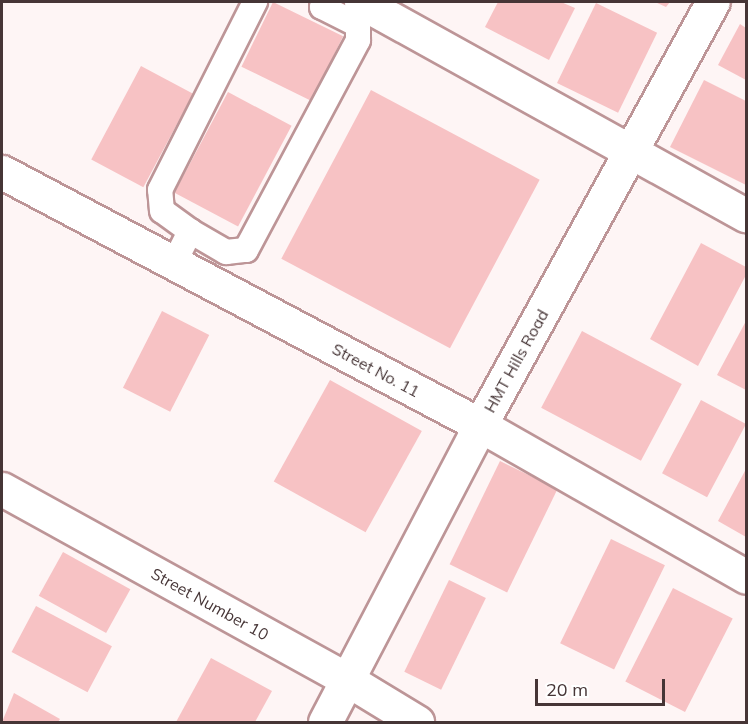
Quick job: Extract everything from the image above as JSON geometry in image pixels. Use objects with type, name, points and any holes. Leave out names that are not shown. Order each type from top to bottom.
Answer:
[{"type":"street","points":[[361,2],[747,215]]},
{"type":"street","name":"HMT Hills Road","points":[[325,723],[480,425],[713,2]]},
{"type":"street","name":"Street No. 11","points":[[2,171],[480,425],[747,577]]},
{"type":"street","name":"Street Number 10","points":[[2,489],[348,680],[417,723]]},
{"type":"lane","points":[[255,2],[160,190],[162,211],[226,252],[246,250],[358,40],[358,25],[319,3]]},
{"type":"lane","points":[[174,263],[190,231]]},
{"type":"building","points":[[273,2],[343,36],[312,101],[241,67]]},
{"type":"building","points":[[498,2],[561,2],[575,8],[549,60],[485,27]]},
{"type":"building","points":[[655,2],[670,2],[666,7]]},
{"type":"building","points":[[596,3],[657,33],[618,113],[557,83]]},
{"type":"building","points":[[740,24],[746,28],[746,80],[718,65]]},
{"type":"building","points":[[141,66],[193,94],[143,187],[91,160]]},
{"type":"building","points":[[704,80],[746,101],[746,185],[670,147]]},
{"type":"building","points":[[371,90],[540,180],[450,348],[281,259]]},
{"type":"building","points":[[228,92],[292,126],[238,226],[174,193]]},
{"type":"building","points":[[701,243],[746,267],[746,275],[698,366],[650,339]]},
{"type":"building","points":[[162,311],[209,335],[170,412],[123,388]]},
{"type":"building","points":[[746,321],[746,390],[717,375]]},
{"type":"building","points":[[582,331],[682,384],[641,461],[541,408]]},
{"type":"building","points":[[330,380],[422,431],[366,532],[274,481]]},
{"type":"building","points":[[701,400],[746,424],[707,497],[662,473]]},
{"type":"building","points":[[500,461],[558,489],[507,592],[450,564]]},
{"type":"building","points":[[746,469],[746,537],[718,521]]},
{"type":"building","points":[[611,539],[665,565],[614,670],[560,643]]},
{"type":"building","points":[[63,552],[130,589],[106,633],[39,596]]},
{"type":"building","points":[[449,580],[486,598],[441,690],[404,672]]},
{"type":"building","points":[[673,588],[733,618],[685,712],[625,682]]},
{"type":"building","points":[[36,606],[112,646],[88,692],[12,652]]},
{"type":"building","points":[[211,658],[272,691],[255,722],[176,722]]},
{"type":"building","points":[[14,693],[60,719],[58,722],[2,722]]}]
